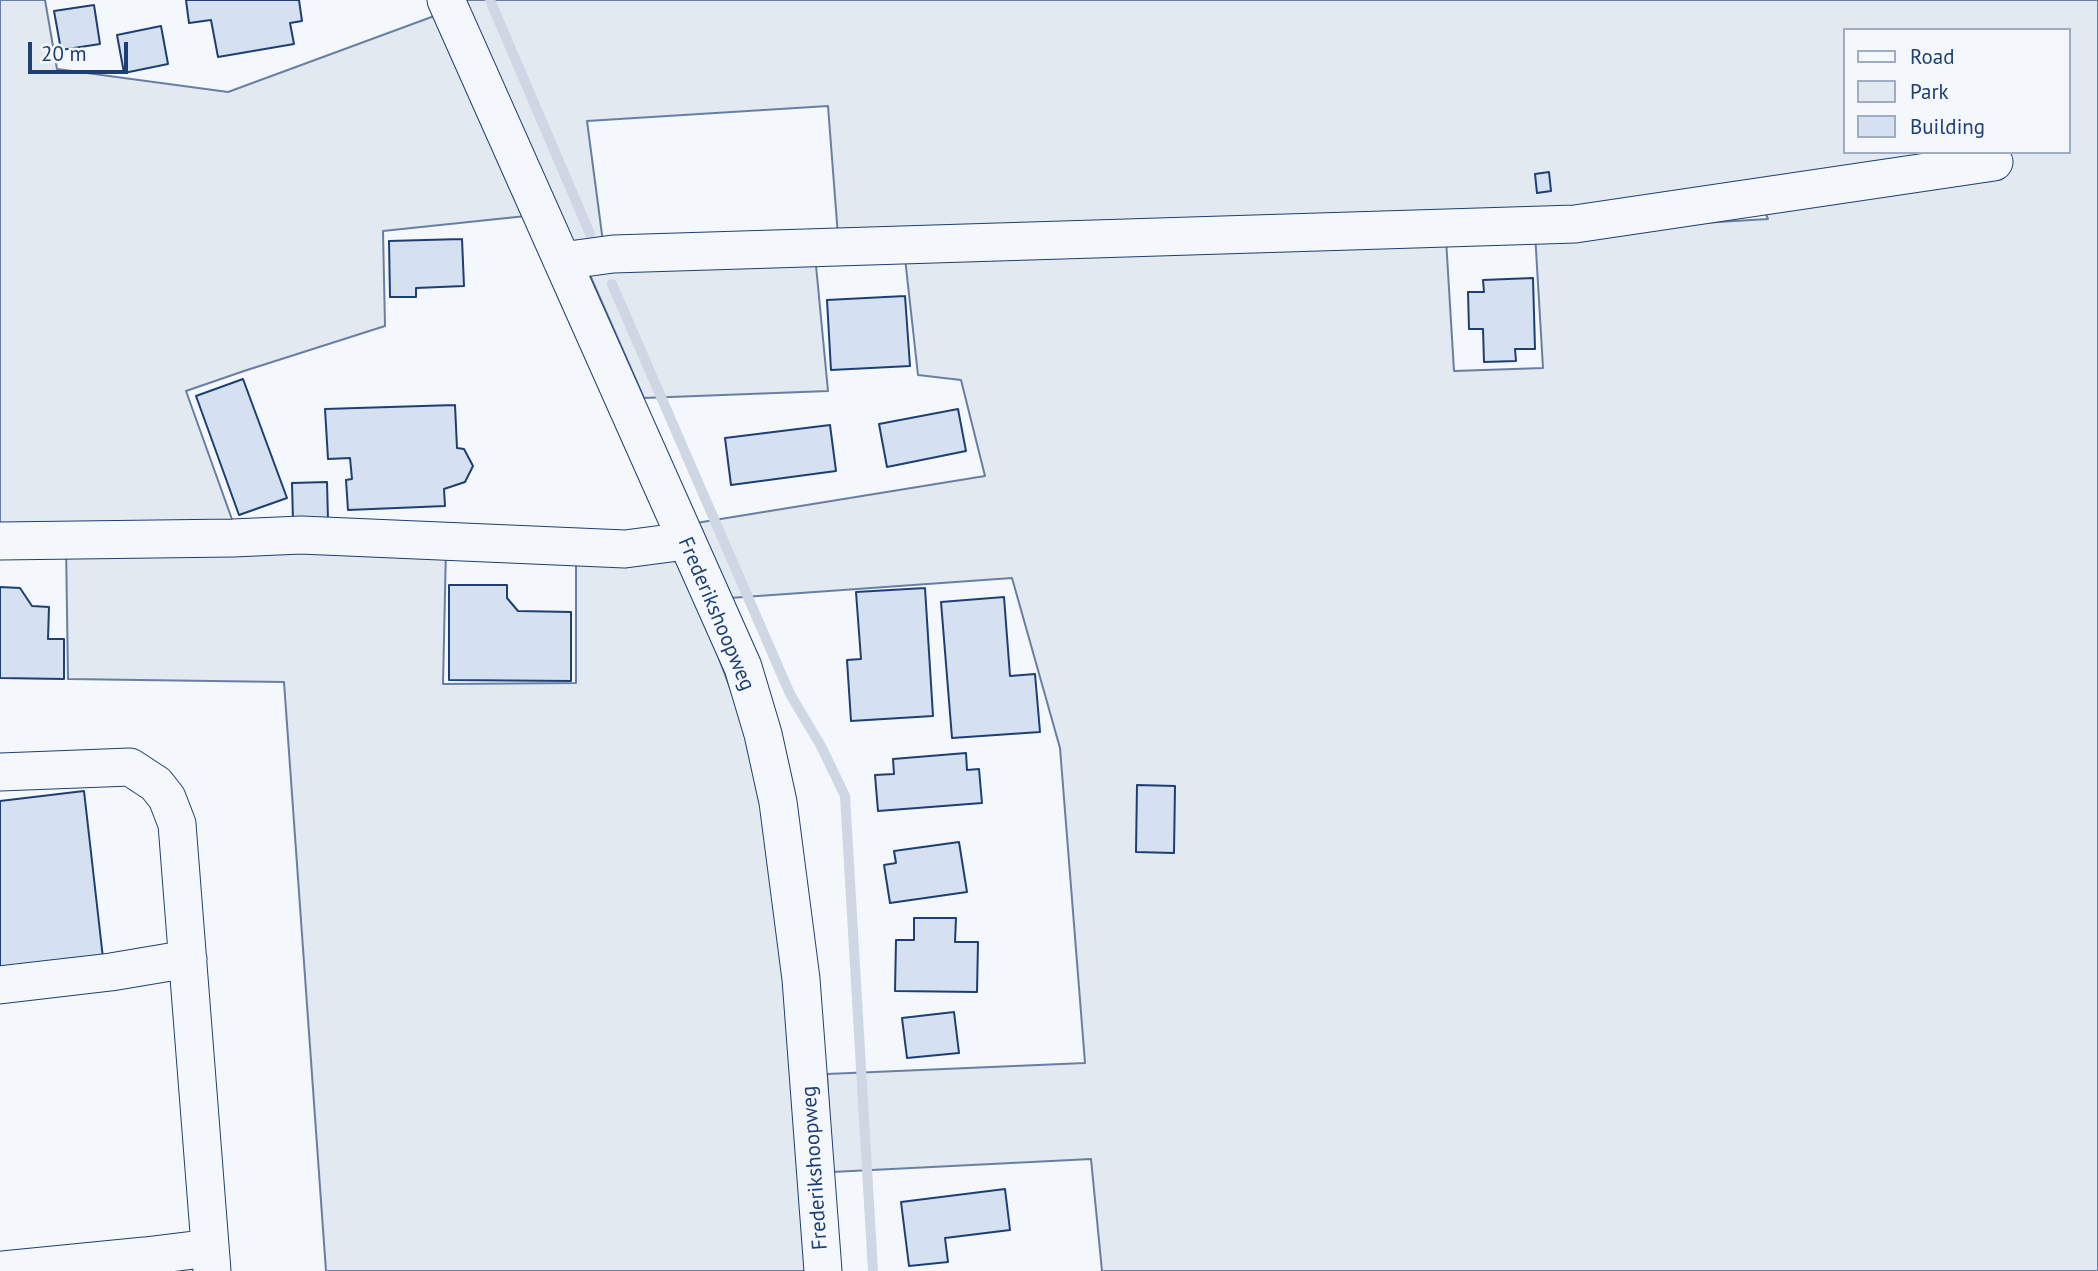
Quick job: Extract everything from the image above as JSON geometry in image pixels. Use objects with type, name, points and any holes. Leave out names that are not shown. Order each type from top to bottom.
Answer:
[{"type":"street","name":"Frederikshoopweg","points":[[446,0],[743,667],[763,734],[778,802],[801,979],[823,1271]]},
{"type":"street","points":[[562,261],[627,254],[1575,224],[1994,162]]},
{"type":"street","points":[[0,541],[301,535],[625,549],[686,541]]},
{"type":"street","points":[[0,772],[130,767],[156,784],[167,798],[177,824],[211,1259],[3,1270]]},
{"type":"street","points":[[0,985],[111,972],[188,959]]},
{"type":"green space","points":[[0,0],[45,0],[57,69],[228,92],[437,15],[526,216],[383,231],[385,326],[186,391],[234,525],[0,528]]},
{"type":"green space","points":[[463,0],[2098,0],[2098,1271],[1102,1271],[1091,1159],[832,1172],[827,1074],[1085,1063],[1060,748],[1012,578],[730,598],[696,523],[985,476],[961,380],[918,375],[905,258],[1446,239],[1454,371],[1543,368],[1535,233],[1768,219],[1759,199],[838,236],[828,106],[587,121],[603,242],[575,252]]},
{"type":"green space","points":[[815,255],[828,391],[644,398],[590,275],[619,261]]},
{"type":"green space","points":[[66,544],[446,548],[443,684],[576,683],[576,561],[678,549],[746,731],[765,803],[788,978],[810,1271],[326,1271],[284,682],[68,679]]},
{"type":"building","points":[[186,0],[299,0],[302,21],[290,23],[294,44],[218,57],[211,20],[189,23]]},
{"type":"building","points":[[94,5],[100,44],[61,50],[54,11]]},
{"type":"building","points":[[161,26],[168,64],[124,73],[117,35]]},
{"type":"building","points":[[1549,172],[1551,191],[1537,193],[1535,174]]},
{"type":"building","points":[[462,239],[464,286],[416,288],[416,297],[390,297],[389,241]]},
{"type":"building","points":[[1533,278],[1535,349],[1515,349],[1516,361],[1484,362],[1483,329],[1469,329],[1468,292],[1484,292],[1483,280]]},
{"type":"building","points":[[905,296],[910,366],[831,370],[827,300]]},
{"type":"building","points":[[243,379],[287,498],[239,515],[196,396]]},
{"type":"building","points":[[455,405],[457,448],[464,449],[473,466],[465,482],[444,489],[445,506],[348,510],[346,480],[352,479],[350,458],[328,459],[325,409]]},
{"type":"building","points":[[958,409],[966,451],[887,467],[879,424]]},
{"type":"building","points":[[830,425],[836,471],[731,485],[725,438]]},
{"type":"building","points":[[327,482],[328,520],[293,521],[292,483]]},
{"type":"building","points":[[449,585],[507,585],[507,598],[518,611],[571,612],[571,681],[449,680]]},
{"type":"building","points":[[0,587],[20,588],[32,606],[49,607],[48,639],[64,639],[64,679],[0,678]]},
{"type":"building","points":[[925,588],[933,716],[851,721],[847,660],[861,659],[856,592]]},
{"type":"building","points":[[1004,597],[1010,676],[1035,674],[1040,732],[952,738],[941,602]]},
{"type":"building","points":[[966,753],[967,770],[979,769],[982,803],[878,811],[875,775],[894,774],[893,759]]},
{"type":"building","points":[[1137,785],[1175,786],[1174,853],[1136,852]]},
{"type":"building","points":[[84,791],[104,967],[0,979],[0,801]]},
{"type":"building","points":[[959,842],[967,892],[890,903],[884,865],[896,863],[894,851]]},
{"type":"building","points":[[914,918],[956,918],[955,942],[978,942],[977,992],[895,991],[896,940],[914,940]]},
{"type":"building","points":[[954,1012],[959,1053],[907,1058],[902,1018]]},
{"type":"building","points":[[1005,1189],[1010,1230],[945,1238],[948,1262],[909,1266],[901,1202]]},
{"type":"waterway","points":[[490,0],[590,234]]},
{"type":"waterway","points":[[612,284],[790,694],[821,746],[845,796],[873,1271]]}]
